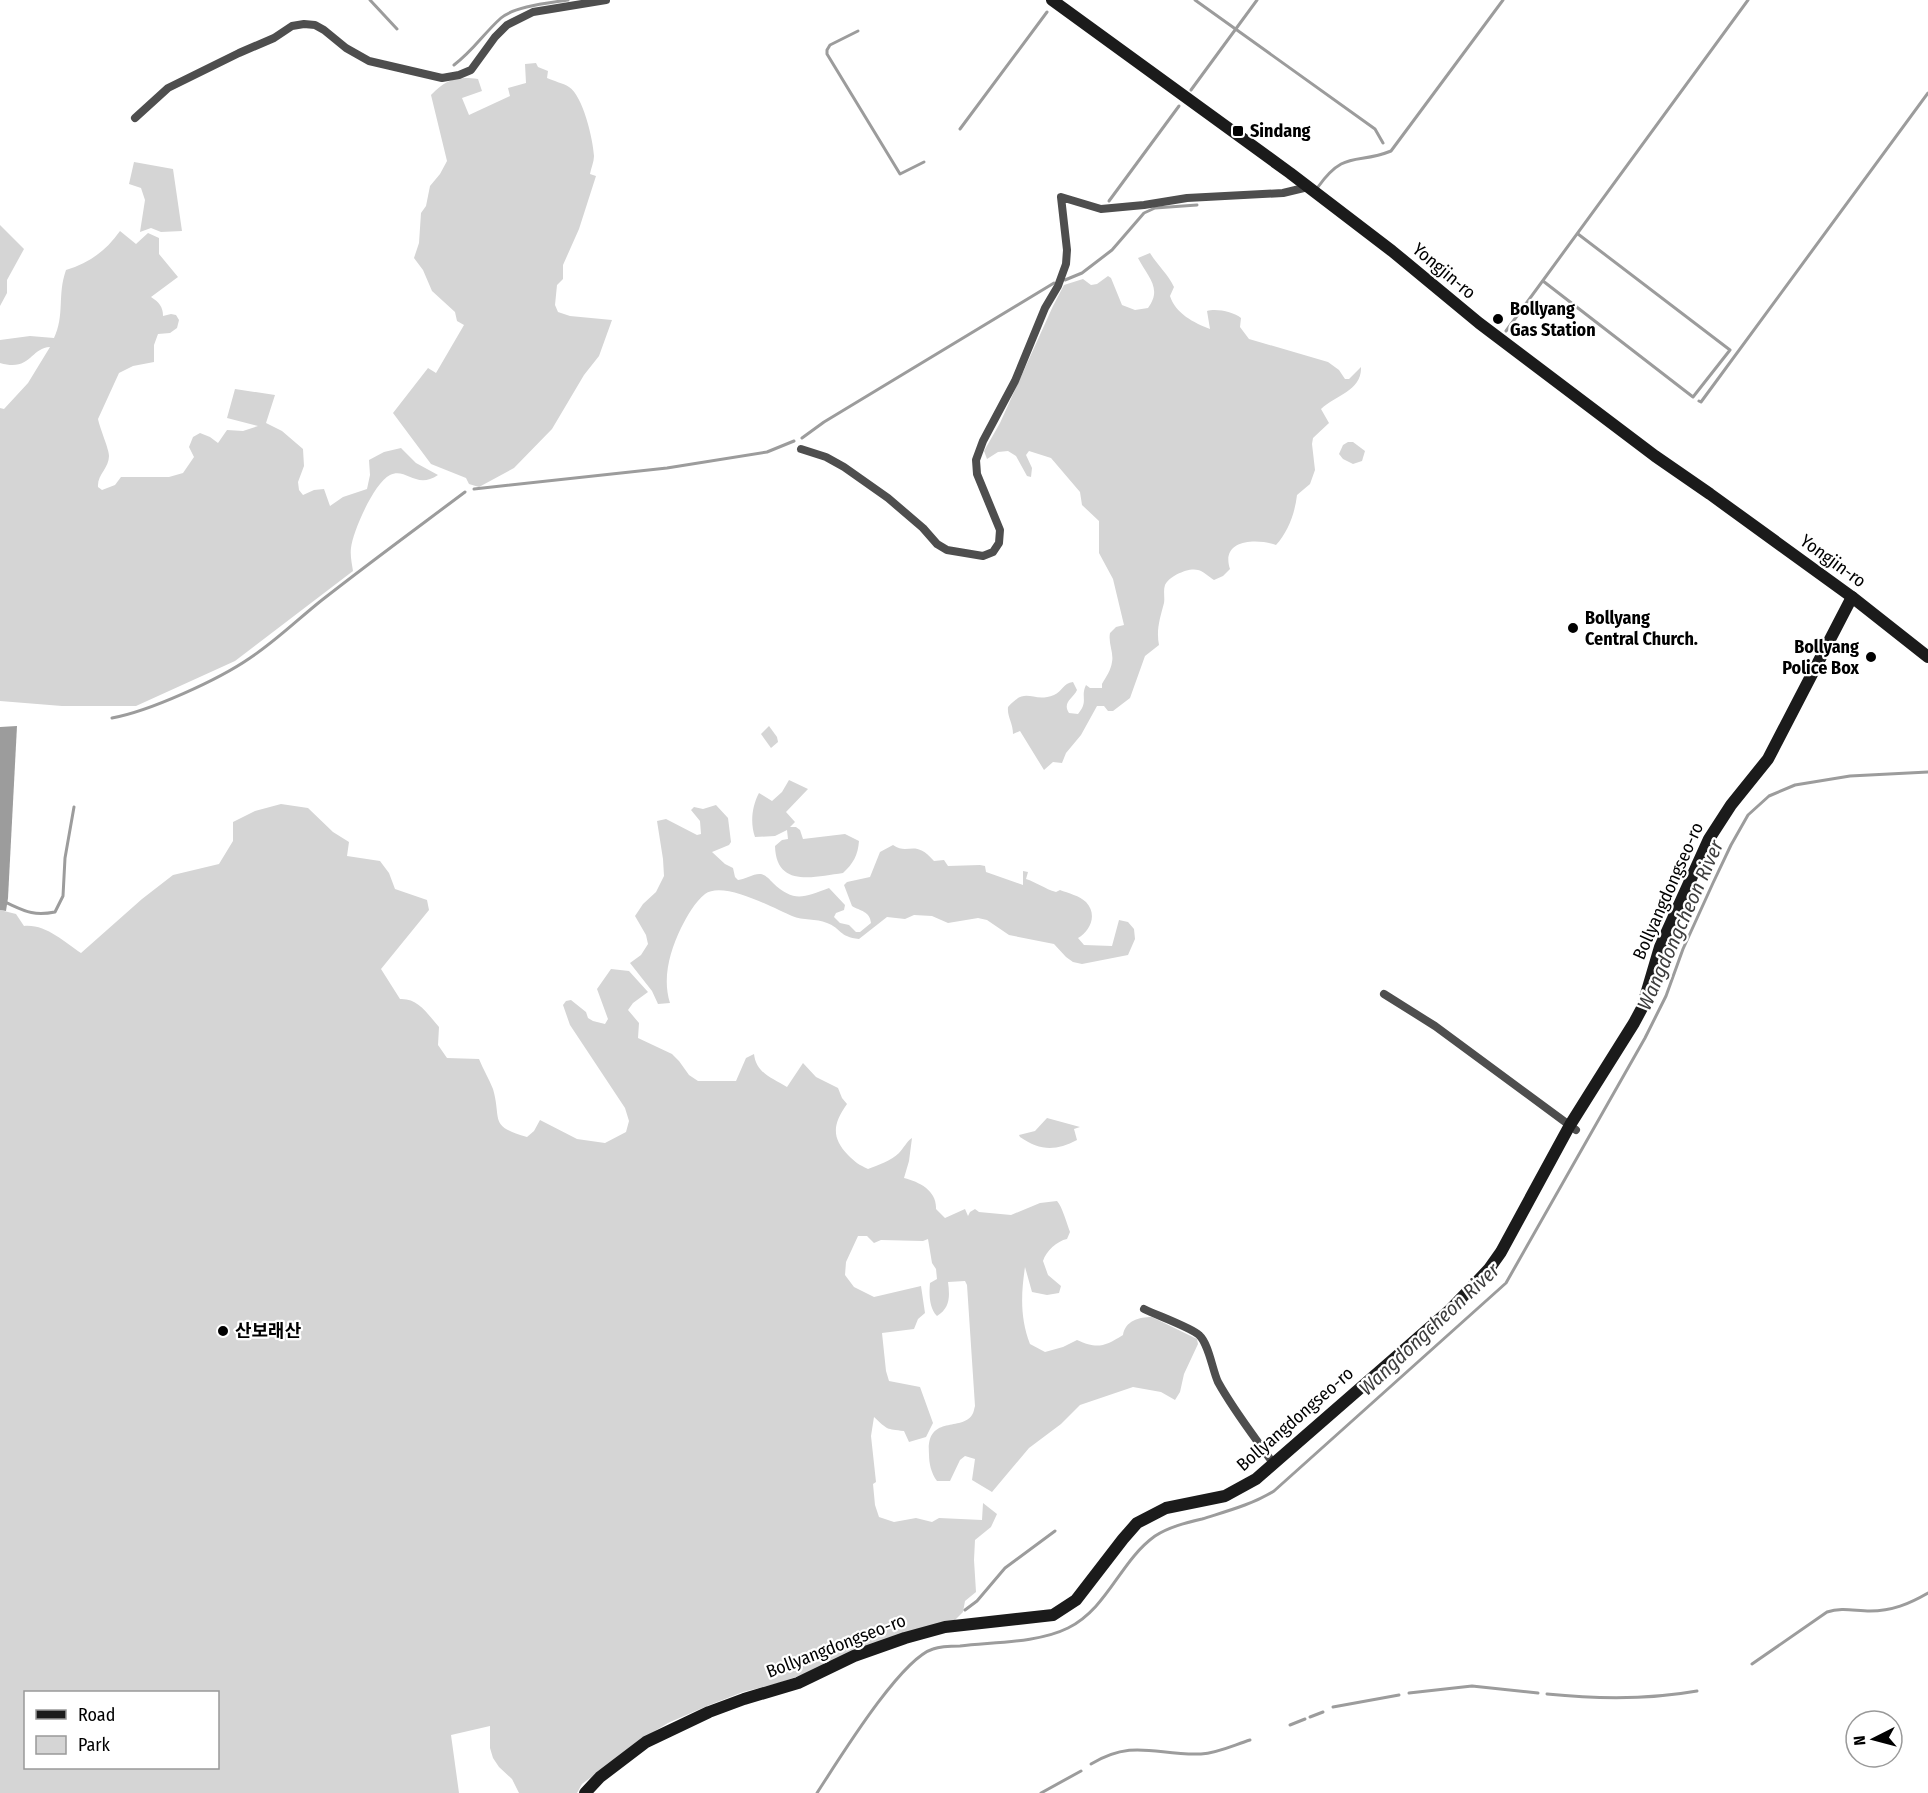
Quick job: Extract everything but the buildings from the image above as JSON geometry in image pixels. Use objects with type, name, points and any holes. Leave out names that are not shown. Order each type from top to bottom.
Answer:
[{"type":"street","points":[[135,118],[168,88],[274,38],[292,27],[304,24],[315,26],[324,30],[345,48],[369,61],[442,78],[471,70],[495,37],[507,25],[533,12],[606,0]]},
{"type":"street","name":"Yongjin-ro","points":[[1052,0],[1308,187],[1392,251],[1479,324],[1655,456],[1852,597],[1928,657]]},
{"type":"street","points":[[801,449],[826,457],[871,486],[923,528],[937,544],[948,550],[983,556],[993,552],[999,543],[1000,530],[977,474],[976,460],[983,441],[1015,381],[1066,264],[1067,250],[1061,196],[1101,209],[1187,198],[1283,193],[1308,187]]},
{"type":"street","name":"Bollyangdongseo-ro","points":[[585,1793],[600,1777],[654,1738],[718,1709],[798,1683],[854,1656],[904,1638],[945,1627],[1053,1615],[1076,1600],[1137,1523],[1166,1508],[1225,1496],[1256,1479],[1451,1309],[1489,1269],[1501,1252],[1642,1008],[1660,947],[1709,839],[1719,821],[1768,759],[1852,597]]},
{"type":"street","points":[[1384,994],[1435,1026],[1573,1127]]},
{"type":"street","points":[[1144,1309],[1199,1335],[1208,1348],[1209,1361],[1218,1381],[1273,1463]]},
{"type":"green space","points":[[536,63],[538,67],[548,71],[547,78],[569,87],[579,99],[593,149],[594,158],[590,174],[596,176],[579,229],[563,265],[563,279],[557,285],[555,305],[558,312],[570,316],[612,320],[599,356],[584,375],[552,429],[514,468],[479,487],[469,484],[466,478],[431,464],[393,413],[428,368],[436,373],[464,325],[457,321],[455,312],[432,291],[423,270],[414,258],[419,243],[421,213],[426,206],[430,186],[447,161],[431,95],[451,80],[478,79],[482,91],[462,98],[469,115],[510,96],[508,88],[526,83],[525,64]]},
{"type":"green space","points":[[134,162],[173,169],[182,231],[161,232],[151,228],[140,232],[145,200],[141,188],[129,184]]},
{"type":"green space","points":[[0,225],[24,249],[7,280],[7,293],[0,306]]},
{"type":"green space","points":[[120,231],[136,244],[148,233],[159,238],[159,254],[178,277],[151,297],[160,305],[163,316],[176,315],[179,320],[177,328],[170,333],[158,334],[154,345],[154,362],[133,366],[119,373],[98,419],[109,456],[98,487],[102,490],[115,485],[121,477],[169,477],[183,473],[194,457],[189,447],[193,437],[200,433],[218,443],[227,430],[243,431],[258,426],[227,418],[235,389],[275,395],[266,423],[282,431],[303,449],[304,466],[298,482],[299,490],[303,495],[324,489],[330,506],[343,497],[367,489],[370,475],[369,460],[384,452],[401,448],[416,463],[438,475],[423,480],[396,473],[384,480],[371,497],[356,531],[351,551],[353,571],[235,661],[136,706],[62,706],[0,701],[0,408],[4,409],[28,383],[50,347],[43,348],[24,362],[10,365],[0,363],[0,340],[30,336],[54,338],[59,321],[66,270],[96,255],[109,245]]},
{"type":"green space","points":[[1150,253],[1174,287],[1170,296],[1172,302],[1192,320],[1210,329],[1207,311],[1230,312],[1241,318],[1240,327],[1249,339],[1328,362],[1339,370],[1345,379],[1349,379],[1361,367],[1360,375],[1353,387],[1321,409],[1329,423],[1313,438],[1315,470],[1310,484],[1297,495],[1290,522],[1276,545],[1250,542],[1235,546],[1228,559],[1230,569],[1223,576],[1214,580],[1194,569],[1171,578],[1164,587],[1164,603],[1158,629],[1159,645],[1145,656],[1130,698],[1113,711],[1108,711],[1104,706],[1097,706],[1081,735],[1066,753],[1062,763],[1053,762],[1044,770],[1020,731],[1013,734],[1008,707],[1020,697],[1040,698],[1054,695],[1073,682],[1077,690],[1067,703],[1067,709],[1069,713],[1078,714],[1083,706],[1086,685],[1090,688],[1102,688],[1112,662],[1110,633],[1116,627],[1124,625],[1113,579],[1099,553],[1099,521],[1082,505],[1080,492],[1051,458],[1029,451],[1026,455],[1032,468],[1031,477],[1027,476],[1016,456],[1008,451],[998,452],[987,459],[984,451],[1000,423],[1064,285],[1083,279],[1091,285],[1097,284],[1108,276],[1111,278],[1122,305],[1135,310],[1148,308],[1152,301],[1154,288],[1138,258]]},
{"type":"green space","points":[[1353,442],[1365,451],[1362,461],[1353,464],[1339,454],[1343,445]]},
{"type":"green space","points":[[769,726],[778,742],[771,748],[761,734]]},
{"type":"green space","points":[[789,780],[808,789],[786,812],[795,822],[790,827],[800,830],[803,839],[845,834],[859,841],[854,859],[843,873],[809,877],[789,874],[777,859],[775,846],[782,840],[788,839],[787,830],[775,836],[755,837],[752,815],[759,793],[772,801],[782,792]]},
{"type":"green space","points":[[281,804],[308,808],[333,832],[349,842],[347,856],[380,861],[389,873],[395,889],[427,900],[429,910],[381,969],[400,999],[407,999],[418,1004],[439,1027],[438,1045],[447,1058],[479,1059],[493,1089],[499,1120],[506,1129],[527,1137],[534,1131],[540,1120],[577,1139],[605,1143],[626,1132],[629,1121],[625,1108],[570,1025],[563,1005],[566,1001],[571,1000],[586,1012],[588,1018],[605,1024],[608,1019],[597,989],[611,969],[629,971],[648,992],[633,1003],[628,1010],[639,1023],[638,1038],[672,1054],[689,1075],[698,1081],[736,1081],[746,1058],[754,1054],[755,1061],[761,1070],[787,1087],[803,1063],[816,1077],[838,1088],[847,1104],[837,1124],[837,1136],[848,1155],[857,1163],[868,1169],[884,1163],[899,1153],[912,1138],[904,1178],[916,1182],[931,1192],[936,1209],[945,1218],[965,1209],[968,1216],[975,1209],[979,1212],[1011,1215],[1040,1203],[1057,1201],[1070,1232],[1067,1239],[1049,1250],[1043,1261],[1048,1275],[1061,1286],[1059,1293],[1047,1295],[1032,1292],[1025,1267],[1022,1306],[1024,1325],[1030,1344],[1045,1352],[1077,1340],[1090,1345],[1100,1345],[1123,1335],[1124,1330],[1133,1321],[1152,1317],[1197,1339],[1198,1344],[1184,1374],[1180,1392],[1175,1400],[1161,1392],[1133,1387],[1080,1405],[1061,1424],[1029,1448],[992,1492],[972,1480],[975,1459],[965,1456],[960,1460],[950,1481],[937,1481],[929,1457],[933,1433],[945,1426],[967,1420],[973,1414],[975,1406],[967,1285],[965,1281],[948,1282],[948,1302],[937,1316],[930,1300],[930,1283],[937,1279],[928,1239],[923,1241],[881,1240],[874,1243],[867,1236],[858,1236],[846,1262],[845,1275],[854,1287],[874,1297],[921,1286],[925,1313],[918,1319],[914,1329],[882,1333],[889,1381],[920,1387],[933,1423],[926,1437],[909,1442],[904,1431],[888,1428],[874,1417],[871,1436],[876,1482],[873,1484],[879,1517],[894,1522],[916,1518],[932,1522],[939,1518],[982,1520],[983,1503],[997,1514],[991,1527],[975,1540],[976,1592],[965,1601],[963,1612],[955,1620],[779,1683],[743,1692],[668,1723],[645,1737],[582,1784],[577,1793],[519,1793],[512,1779],[493,1758],[490,1748],[490,1726],[451,1735],[459,1793],[0,1793],[0,910],[16,914],[24,926],[47,931],[81,953],[173,875],[219,864],[233,841],[233,822],[255,811]]},
{"type":"green space","points":[[716,805],[728,818],[731,842],[712,852],[733,868],[738,880],[761,874],[793,896],[806,896],[829,888],[845,905],[844,910],[836,913],[834,917],[840,923],[849,925],[856,932],[860,932],[871,923],[870,919],[867,914],[852,906],[844,885],[847,882],[870,877],[880,852],[893,845],[903,849],[921,850],[934,861],[944,860],[948,866],[985,866],[986,872],[1023,885],[1023,871],[1028,872],[1026,879],[1052,891],[1060,890],[1081,898],[1092,912],[1089,927],[1078,938],[1084,945],[1112,946],[1119,920],[1128,922],[1134,929],[1135,939],[1128,955],[1082,964],[1066,957],[1054,944],[1009,935],[987,920],[978,918],[948,923],[932,916],[914,915],[905,919],[887,917],[859,939],[844,934],[823,921],[796,918],[748,897],[724,890],[713,891],[705,894],[698,901],[681,928],[668,965],[667,984],[670,1003],[658,1004],[652,991],[630,963],[641,955],[648,944],[646,935],[635,916],[643,904],[656,892],[664,876],[657,821],[666,819],[697,835],[701,834],[700,821],[691,810],[694,807],[703,809]]},
{"type":"green space","points":[[1047,1118],[1080,1127],[1074,1129],[1077,1140],[1055,1148],[1048,1148],[1034,1145],[1020,1137],[1019,1135],[1035,1131]]},
{"type":"shaded area","points":[[17,726],[6,911],[0,910],[0,727]]},
{"type":"waterway","points":[[370,0],[397,29]]},
{"type":"waterway","points":[[454,65],[507,14],[533,6],[568,0]]},
{"type":"waterway","points":[[1195,0],[1375,129],[1383,143]]},
{"type":"waterway","points":[[1191,90],[1257,0]]},
{"type":"waterway","points":[[1318,187],[1327,175],[1344,163],[1391,151],[1503,0]]},
{"type":"waterway","points":[[1506,331],[1748,0]]},
{"type":"waterway","points":[[960,129],[1047,12]]},
{"type":"waterway","points":[[858,31],[830,45],[827,54],[900,174],[924,162]]},
{"type":"waterway","points":[[1699,401],[1701,402],[1928,93]]},
{"type":"waterway","points":[[1109,201],[1179,106]]},
{"type":"waterway","points":[[1065,280],[1082,273],[1112,250],[1144,213],[1155,208],[1197,205]]},
{"type":"waterway","points":[[1543,281],[1693,397],[1730,350],[1578,234]]},
{"type":"waterway","points":[[802,438],[824,422],[1054,283]]},
{"type":"waterway","points":[[474,489],[667,468],[767,452],[794,441]]},
{"type":"waterway","points":[[112,718],[145,709],[183,694],[236,667],[465,492]]},
{"type":"waterway","name":"Wangdongcheon River","points":[[817,1793],[870,1713],[904,1671],[919,1657],[939,1647],[1043,1637],[1068,1628],[1094,1609],[1132,1558],[1155,1536],[1177,1526],[1248,1504],[1274,1491],[1506,1283],[1645,1038],[1666,996],[1683,949],[1713,883],[1748,815],[1769,796],[1795,785],[1850,776],[1928,772]]},
{"type":"waterway","points":[[0,900],[32,913],[55,912],[63,896],[65,858],[74,807]]},
{"type":"waterway","points":[[965,1610],[977,1601],[1005,1568],[1055,1531]]},
{"type":"waterway","points":[[1752,1664],[1827,1612],[1843,1609],[1886,1610],[1907,1604],[1928,1593]]},
{"type":"waterway","points":[[1409,1693],[1472,1686],[1538,1693]]},
{"type":"waterway","points":[[1547,1694],[1622,1698],[1697,1691]]},
{"type":"waterway","points":[[1333,1707],[1399,1695]]},
{"type":"waterway","points":[[1310,1717],[1323,1712]]},
{"type":"waterway","points":[[1290,1725],[1305,1719]]},
{"type":"waterway","points":[[1091,1764],[1106,1756],[1133,1750],[1201,1754],[1250,1740]]},
{"type":"waterway","points":[[1041,1793],[1081,1771]]},
{"type":"place","name":"Sindang","points":[[1238,131]]},
{"type":"place","name":"Bollyang Gas Station","points":[[1498,319]]},
{"type":"place","name":"Bollyang Central Church.","points":[[1573,628]]},
{"type":"place","name":"Bollyang Police Box","points":[[1871,657]]},
{"type":"place","name":"산보래산","points":[[223,1331]]}]
